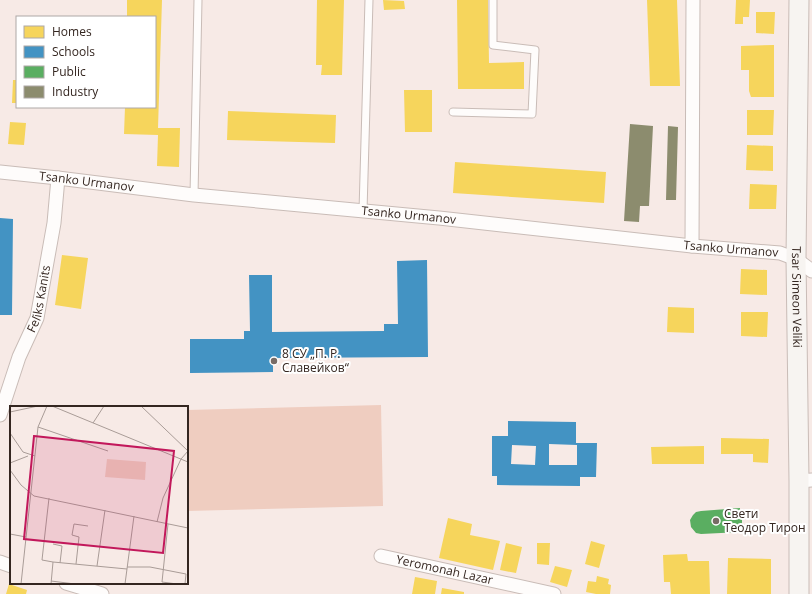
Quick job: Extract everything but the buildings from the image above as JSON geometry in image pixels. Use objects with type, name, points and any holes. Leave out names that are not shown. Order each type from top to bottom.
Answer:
[{"type":"main road","name":"Tsar Simeon Veliki","points":[[799,594],[805,480],[796,259],[803,7]]},
{"type":"street","points":[[692,246],[693,0]]},
{"type":"street","name":"Tsanko Urmanov","points":[[0,172],[194,195],[527,227],[692,246],[780,253],[796,259],[812,271]]},
{"type":"street","name":"Feliks Kanits","points":[[0,415],[20,357],[37,318],[54,223],[58,178]]},
{"type":"street","name":"Yeromonah Lazar","points":[[381,556],[554,594]]},
{"type":"street","points":[[0,562],[10,566]]},
{"type":"street","points":[[69,584],[102,594]]},
{"type":"lane","points":[[194,195],[198,0]]},
{"type":"lane","points":[[363,211],[368,0]]},
{"type":"lane","points":[[453,112],[532,114],[535,50],[493,45],[493,0]]},
{"type":"shaded area","points":[[381,405],[383,506],[188,511],[188,410]]},
{"type":"place","name":"8 СУ „П. Р. Славейков“","points":[[274,361]]},
{"type":"place","name":"Свети Теодор Тирон","points":[[716,521]]}]
